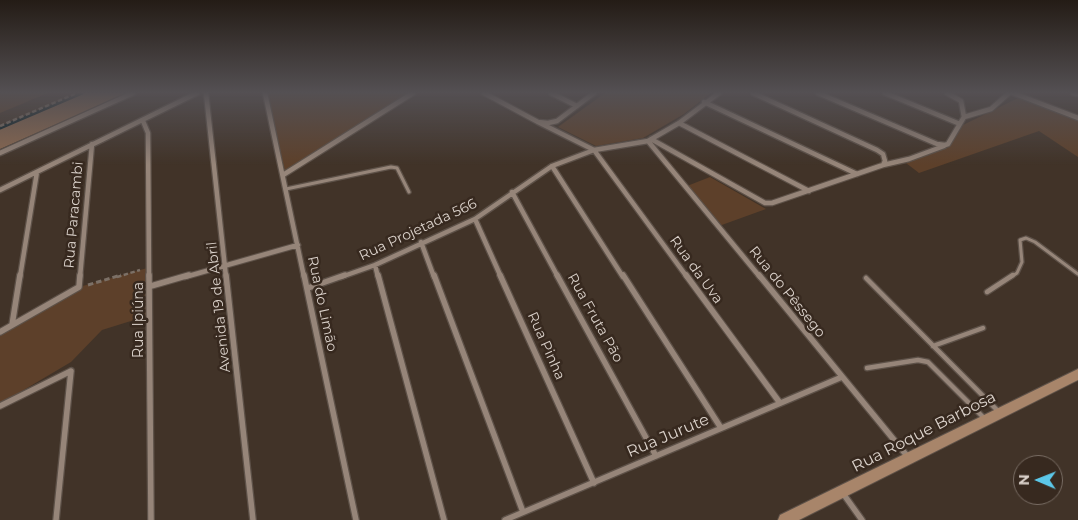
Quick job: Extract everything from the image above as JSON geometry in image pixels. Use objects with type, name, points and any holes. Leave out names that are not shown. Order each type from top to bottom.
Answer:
[{"type":"street","points":[[0,153],[78,117]]},
{"type":"street","points":[[0,190],[149,117]]},
{"type":"street","name":"Avenida 19 de Abril","points":[[209,117],[253,520]]},
{"type":"street","name":"Rua do Limão","points":[[270,117],[356,520]]},
{"type":"street","points":[[283,175],[373,117]]},
{"type":"street","points":[[529,117],[594,150]]},
{"type":"street","points":[[538,122],[557,122],[563,117]]},
{"type":"street","name":"Rua Projetada 566","points":[[308,288],[375,265],[421,242],[476,219],[512,192],[552,166],[594,150],[650,140],[686,117]]},
{"type":"street","points":[[737,117],[858,174]]},
{"type":"street","points":[[807,117],[877,150],[885,157],[883,165]]},
{"type":"street","points":[[876,117],[937,144],[948,144]]},
{"type":"street","points":[[944,117],[960,124]]},
{"type":"street","points":[[650,140],[765,202],[772,203],[883,165],[909,159],[948,144],[964,117]]},
{"type":"street","name":"Rua Ipiúna","points":[[142,121],[148,133],[151,267],[151,520]]},
{"type":"street","points":[[679,123],[809,191]]},
{"type":"street","name":"Rua do Pêssego","points":[[650,140],[909,458]]},
{"type":"street","name":"Rua Paracambi","points":[[0,332],[79,287],[92,144]]},
{"type":"street","name":"Rua da Uva","points":[[594,150],[780,403]]},
{"type":"street","points":[[552,166],[721,428]]},
{"type":"street","points":[[12,325],[37,172]]},
{"type":"street","name":"Rua Fruta Pão","points":[[512,192],[656,456]]},
{"type":"street","name":"Rua Pinha","points":[[476,219],[594,483]]},
{"type":"street","points":[[421,242],[523,512]]},
{"type":"street","points":[[151,286],[298,244]]},
{"type":"street","points":[[375,265],[444,520]]},
{"type":"street","points":[[0,406],[70,371],[56,520]]},
{"type":"street","name":"Rua Roque Barbosa","points":[[785,520],[1078,374]]},
{"type":"street","name":"Rua Jurute","points":[[505,520],[842,376]]},
{"type":"street","points":[[842,492],[862,520]]},
{"type":"lane","points":[[286,189],[391,167],[397,168],[408,192]]},
{"type":"lane","points":[[987,292],[1017,272],[1022,262],[1020,240],[1026,238],[1035,242],[1078,274]]},
{"type":"lane","points":[[866,278],[1000,413]]},
{"type":"lane","points":[[933,346],[983,328]]},
{"type":"lane","points":[[867,368],[918,360],[928,362],[986,420]]},
{"type":"path","points":[[0,126],[20,117]]},
{"type":"path","points":[[79,287],[151,267]]},
{"type":"shaded area","points":[[27,117],[72,117],[0,149],[0,129]]},
{"type":"shaded area","points":[[273,117],[371,117],[285,171]]},
{"type":"shaded area","points":[[571,117],[678,117],[643,138],[596,146],[558,127]]},
{"type":"shaded area","points":[[979,117],[1071,117],[1078,120],[1078,157],[1039,131],[919,173],[906,163],[948,147],[963,125]]},
{"type":"shaded area","points":[[710,177],[766,209],[719,226],[687,186]]},
{"type":"shaded area","points":[[151,267],[150,315],[102,330],[71,362],[0,404],[0,333],[79,287]]},
{"type":"waterway","points":[[0,128],[25,117]]}]
